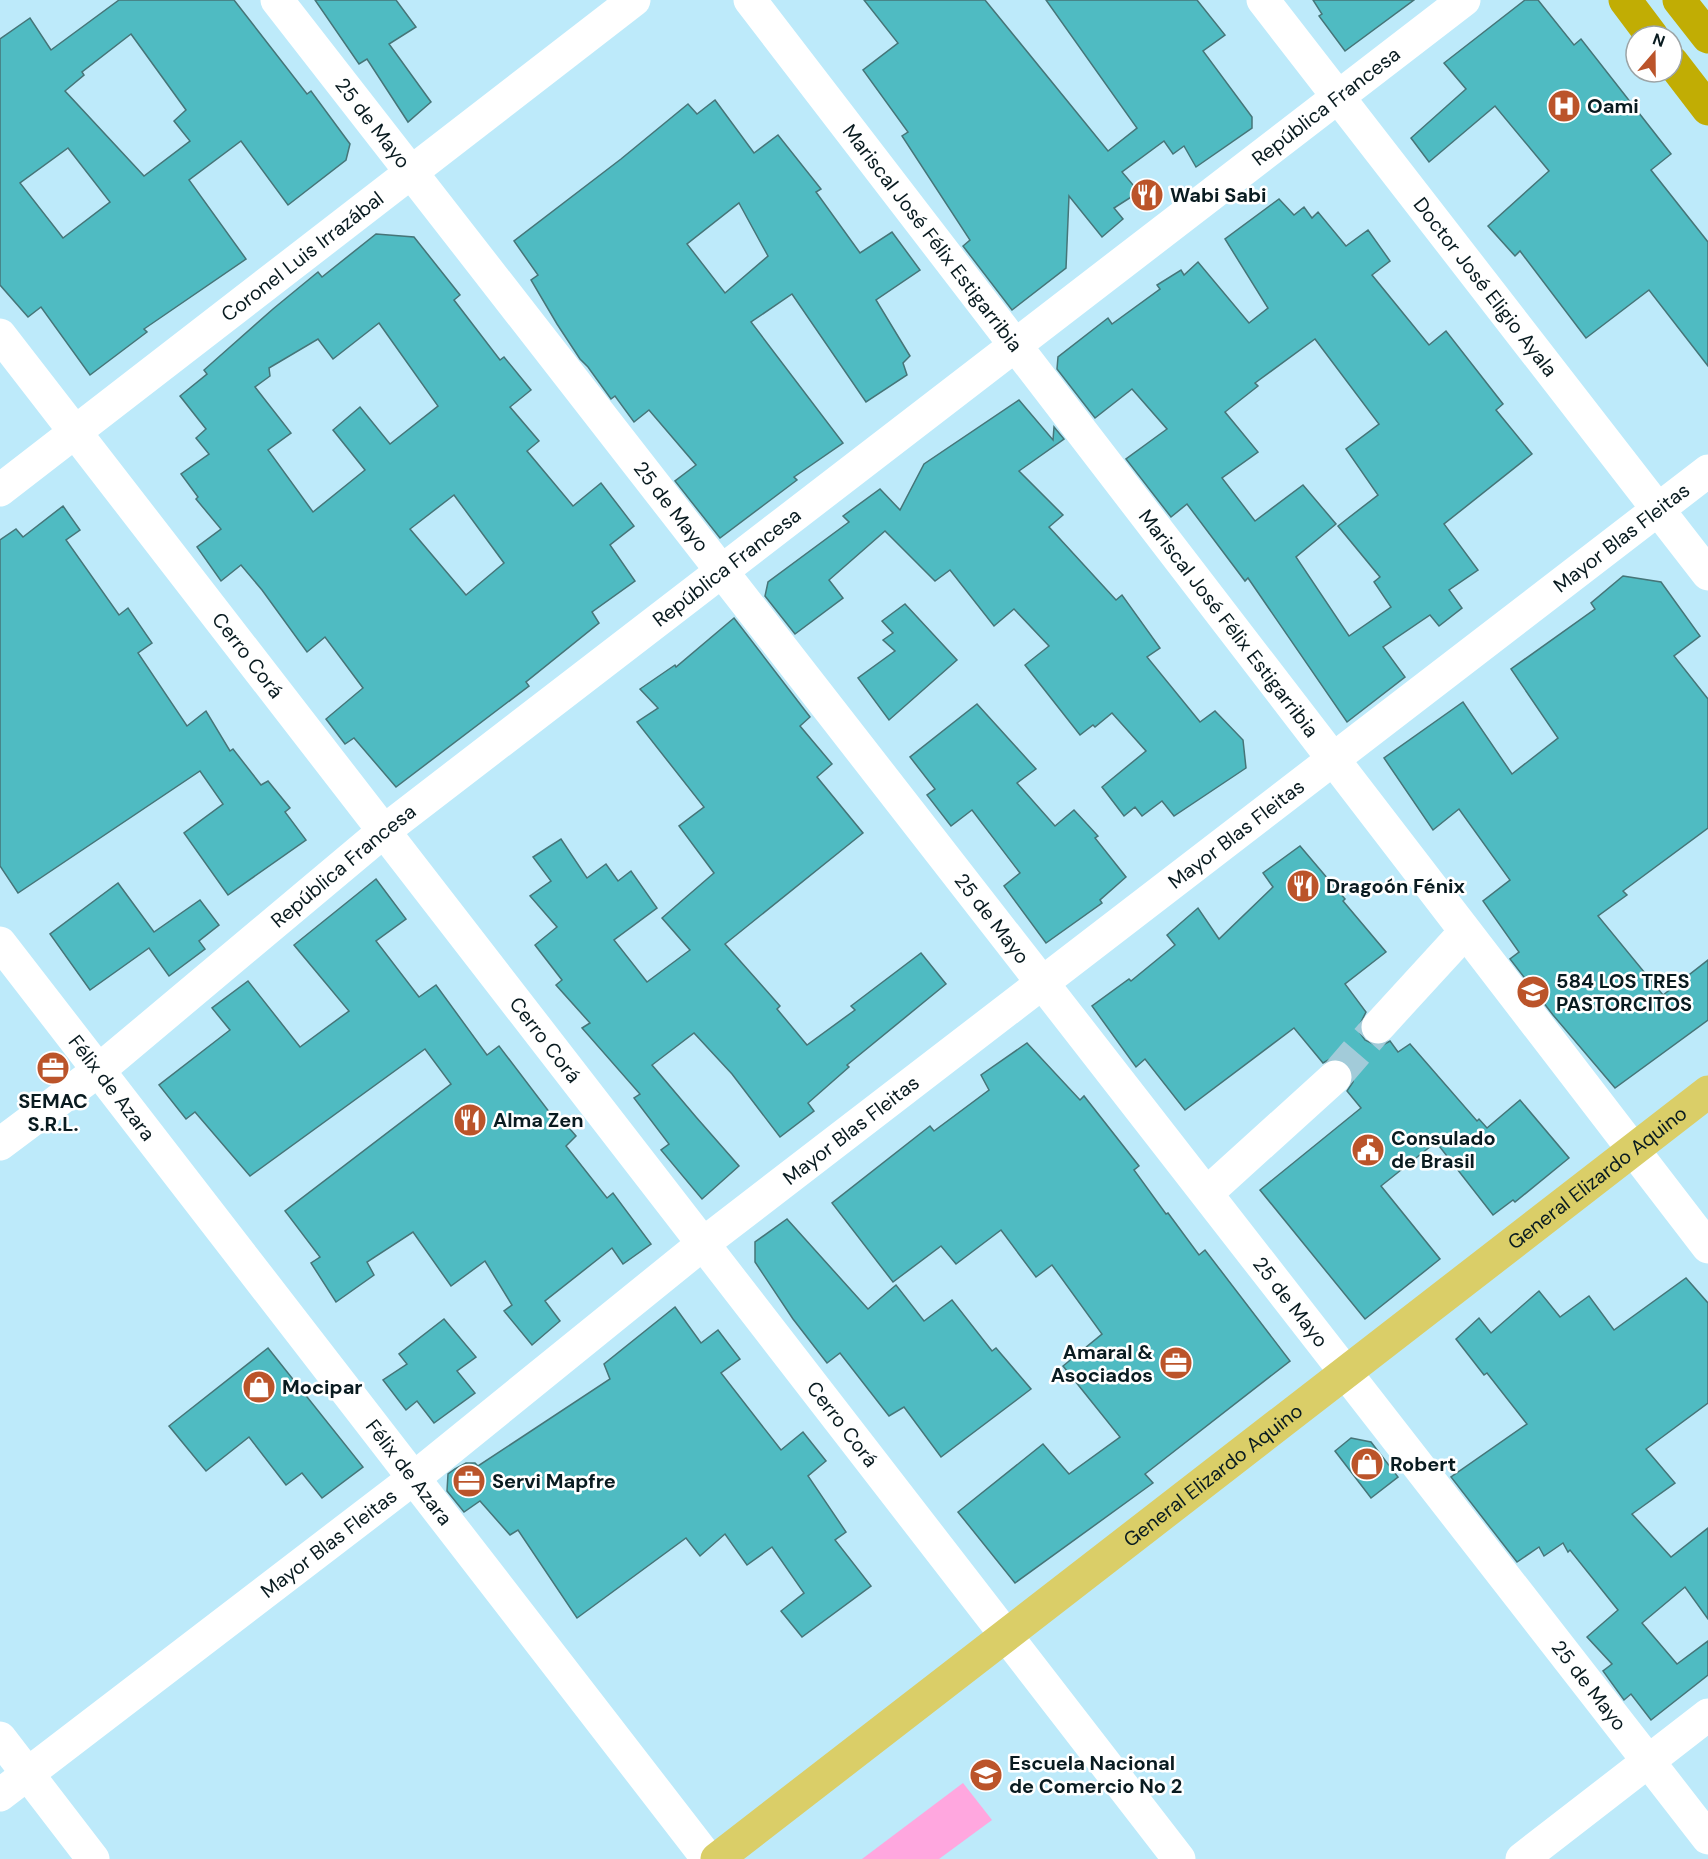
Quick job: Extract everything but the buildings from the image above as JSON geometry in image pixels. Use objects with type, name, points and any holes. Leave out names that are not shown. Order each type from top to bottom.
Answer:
[{"type":"highway","points":[[1625,0],[1643,24]]},
{"type":"highway","points":[[1679,0],[1708,37]]},
{"type":"highway","points":[[1684,78],[1708,109]]},
{"type":"main road","name":"General Elizardo Aquino","points":[[717,1859],[1708,1092]]},
{"type":"street","name":"25 de Mayo","points":[[277,0],[1708,1838]]},
{"type":"street","name":"Coronel Luis Irrazábal","points":[[0,490],[634,0]]},
{"type":"street","name":"Mariscal José Félix Estigarribia","points":[[750,0],[1708,1247]]},
{"type":"street","name":"Doctor José Eligio Ayala","points":[[1263,0],[1708,574]]},
{"type":"street","name":"República Francesa","points":[[0,1144],[99,1070],[384,831],[1464,0]]},
{"type":"street","name":"Cerro Corá","points":[[0,334],[1179,1859]]},
{"type":"street","name":"Mayor Blas Fleitas","points":[[0,1795],[414,1478],[704,1243],[1708,471]]},
{"type":"street","points":[[1378,1027],[1465,932]]},
{"type":"street","name":"Félix de Azara","points":[[0,943],[708,1859]]},
{"type":"street","points":[[1207,1193],[1335,1077]]},
{"type":"street","points":[[1522,1859],[1708,1715]]},
{"type":"street","points":[[0,1738],[93,1859]]},
{"type":"shaded area","points":[[963,1783],[992,1820],[939,1859],[862,1859]]},
{"type":"tunnel","points":[[1335,1077],[1378,1027]]},
{"type":"place","name":"Oami","points":[[1564,106]]},
{"type":"place","name":"Wabi Sabi","points":[[1147,195]]},
{"type":"place","name":"Dragoón Fénix","points":[[1303,886]]},
{"type":"place","name":"584 LOS TRES PASTORCITOS","points":[[1533,992]]},
{"type":"place","name":"SEMAC S.R.L.","points":[[53,1068]]},
{"type":"place","name":"Alma Zen","points":[[470,1120]]},
{"type":"place","name":"Consulado de Brasil","points":[[1368,1150]]},
{"type":"place","name":"Amaral & Asociados","points":[[1176,1363]]},
{"type":"place","name":"Mocipar","points":[[259,1387]]},
{"type":"place","name":"Robert","points":[[1367,1464]]},
{"type":"place","name":"Servi Mapfre","points":[[469,1481]]},
{"type":"place","name":"Escuela Nacional de Comercio No 2","points":[[986,1775]]}]
